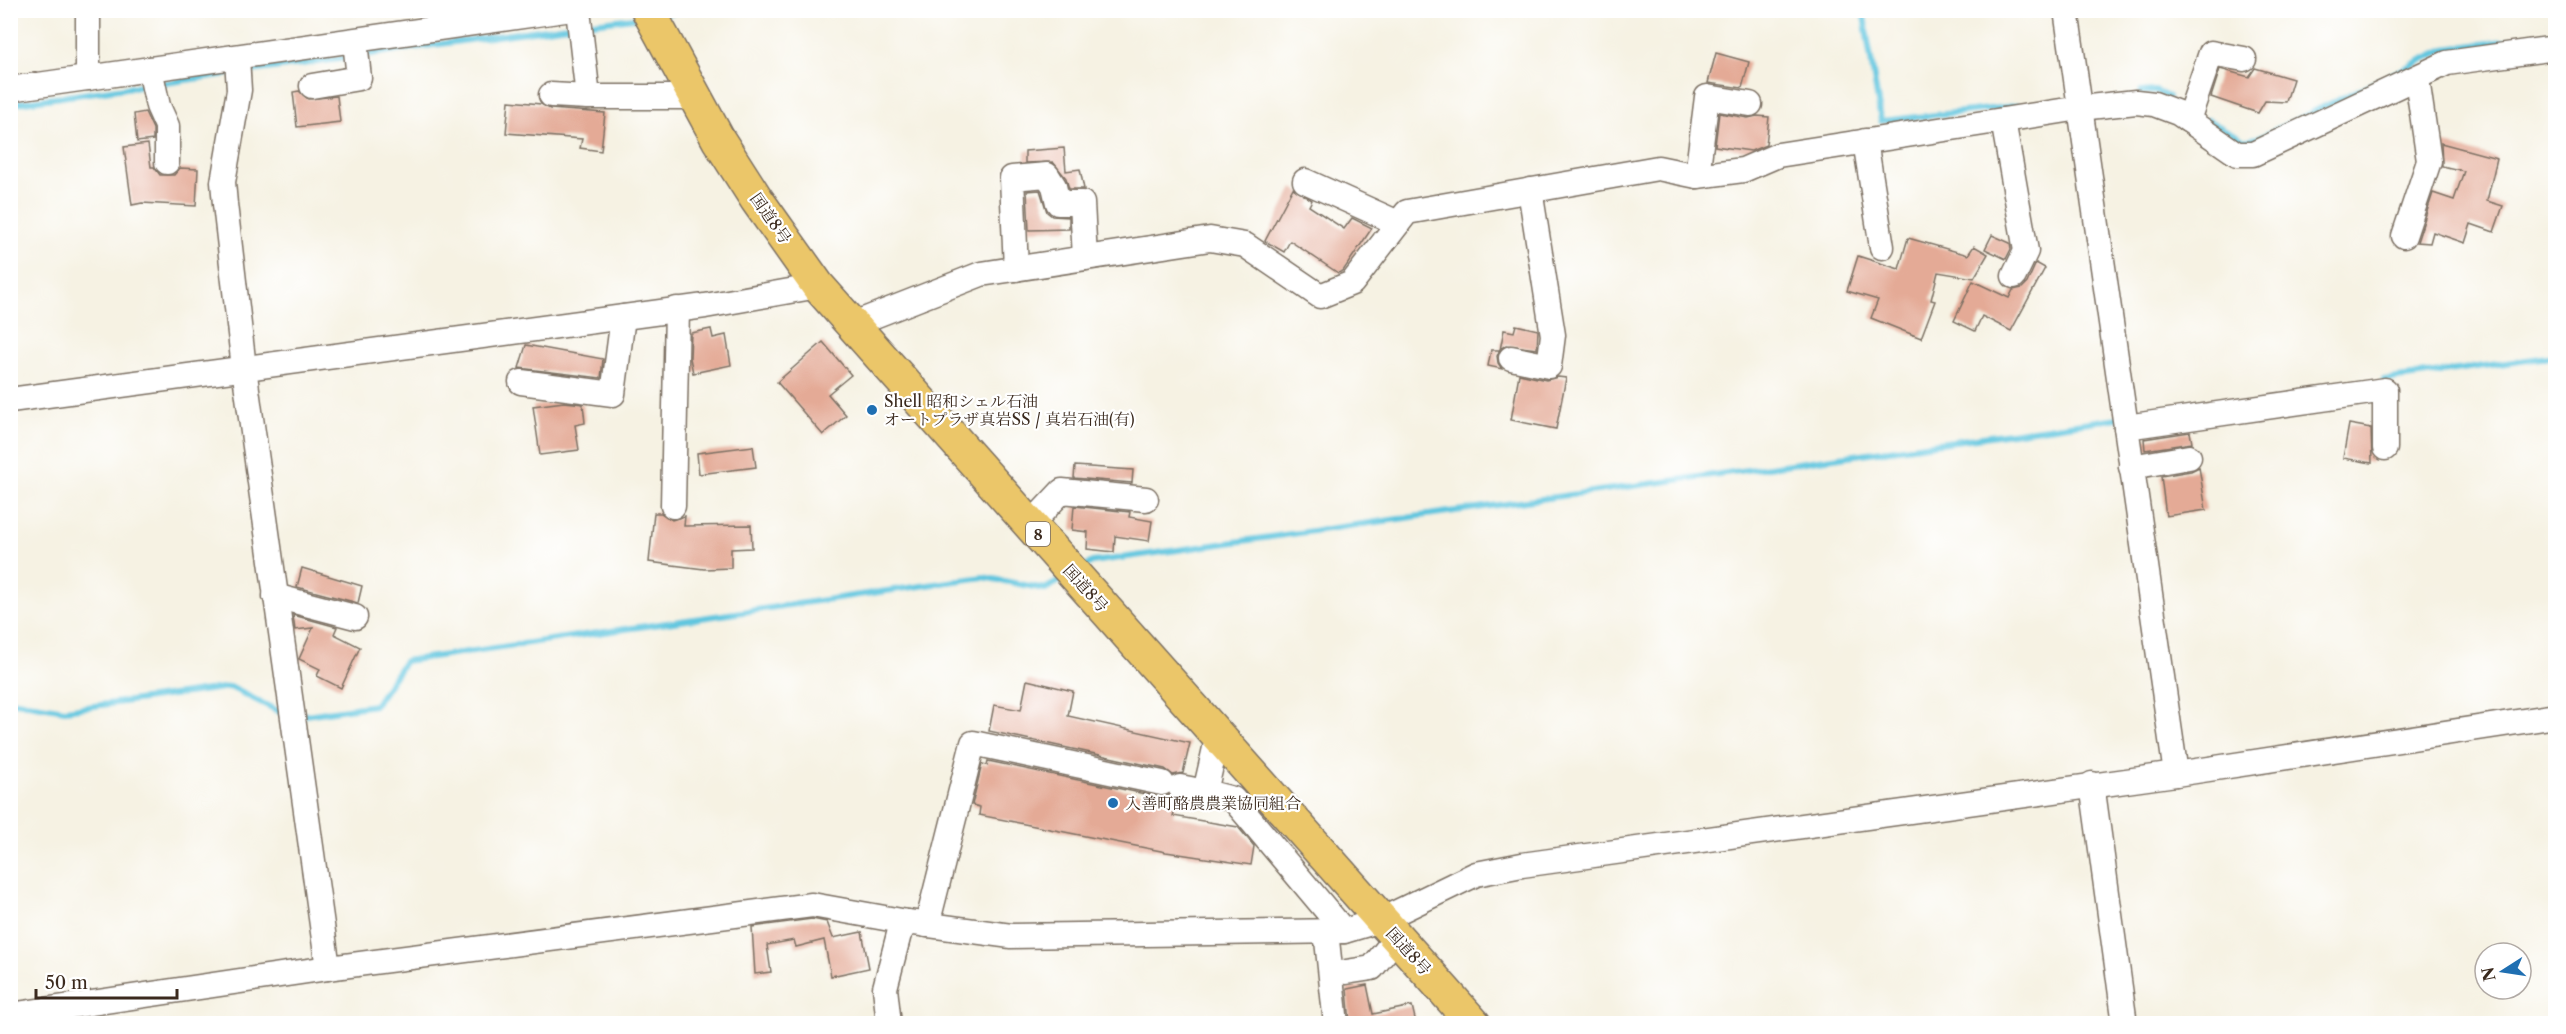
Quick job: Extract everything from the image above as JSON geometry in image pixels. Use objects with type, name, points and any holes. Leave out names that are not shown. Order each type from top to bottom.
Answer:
[{"type":"highway","name":"国道8号","points":[[648,10],[694,97],[757,200],[818,286],[1474,1023]]},
{"type":"street","points":[[88,10],[88,78]]},
{"type":"street","points":[[578,10],[588,97]]},
{"type":"street","points":[[2066,10],[2176,774]]},
{"type":"street","points":[[10,89],[552,11]]},
{"type":"street","points":[[312,86],[359,78],[355,40]]},
{"type":"street","points":[[851,325],[981,274],[1210,239],[1245,245],[1320,296],[1352,283],[1407,212],[1658,168],[1697,176],[1743,170],[1778,154],[2080,108],[2136,102],[2154,104],[2188,120],[2237,154],[2253,154],[2447,63],[2556,48]]},
{"type":"street","points":[[2188,120],[2211,53],[2244,59]]},
{"type":"street","points":[[237,58],[239,90],[223,182],[243,368],[328,968]]},
{"type":"street","points":[[150,69],[158,106],[167,126],[167,162]]},
{"type":"street","points":[[2404,236],[2429,161],[2417,79]]},
{"type":"street","points":[[551,95],[694,97]]},
{"type":"street","points":[[1697,176],[1707,97],[1750,104]]},
{"type":"street","points":[[2003,120],[2026,251],[2014,276]]},
{"type":"street","points":[[1865,141],[1882,247]]},
{"type":"street","points":[[1016,269],[1012,178],[1047,175],[1054,186],[1058,203],[1082,203],[1085,258]]},
{"type":"street","points":[[1305,181],[1398,223]]},
{"type":"street","points":[[1511,358],[1549,366],[1553,335],[1530,190]]},
{"type":"street","points":[[10,400],[623,317],[818,286]]},
{"type":"street","points":[[673,506],[677,309]]},
{"type":"street","points":[[521,382],[614,394],[623,317]]},
{"type":"street","points":[[2126,427],[2385,390],[2385,448]]},
{"type":"street","points":[[2132,467],[2189,457]]},
{"type":"street","points":[[1030,525],[1062,491],[1146,499]]},
{"type":"street","points":[[275,596],[355,617]]},
{"type":"street","points":[[10,1015],[328,968],[812,905],[917,924],[1011,936],[1389,929],[1476,874],[1522,864],[2176,774],[2556,716]]},
{"type":"street","points":[[1205,792],[1218,735]]},
{"type":"street","points":[[889,1023],[885,988],[898,934],[917,924],[973,743],[1233,799],[1335,931],[1336,1023]]},
{"type":"street","points":[[2092,784],[2125,1023]]},
{"type":"street","points":[[1346,972],[1372,968],[1389,929]]},
{"type":"building","points":[[1716,53],[1749,62],[1742,88],[1708,83]]},
{"type":"building","points":[[2255,68],[2293,79],[2286,102],[2265,101],[2258,113],[2211,97],[2220,69],[2249,77]]},
{"type":"building","points":[[299,91],[308,99],[337,96],[340,122],[297,127],[293,92]]},
{"type":"building","points":[[509,101],[541,104],[550,109],[605,113],[601,151],[580,148],[582,139],[506,133]]},
{"type":"building","points":[[145,112],[153,129],[153,140],[137,142],[134,114]]},
{"type":"building","points":[[1719,113],[1748,118],[1769,117],[1766,145],[1751,151],[1715,146]]},
{"type":"building","points":[[2441,143],[2497,158],[2487,201],[2503,206],[2494,232],[2471,224],[2465,243],[2433,232],[2430,243],[2417,242],[2433,193],[2454,200],[2464,171],[2442,166]]},
{"type":"building","points":[[148,144],[151,167],[154,167],[160,175],[174,175],[180,168],[198,169],[196,206],[142,203],[132,205],[124,147]]},
{"type":"building","points":[[1064,148],[1066,171],[1080,169],[1084,189],[1069,189],[1066,178],[1053,162],[1025,163],[1025,151]]},
{"type":"building","points":[[1293,188],[1312,200],[1309,206],[1344,229],[1352,218],[1372,228],[1343,271],[1338,273],[1290,241],[1284,252],[1265,241]]},
{"type":"building","points":[[1040,190],[1047,212],[1052,216],[1069,217],[1069,229],[1029,230],[1027,191]]},
{"type":"building","points":[[1992,235],[2010,243],[2011,249],[2006,259],[1985,249]]},
{"type":"building","points":[[1908,238],[1968,255],[1974,246],[1988,254],[1974,278],[1938,272],[1931,300],[1935,301],[1921,338],[1871,318],[1878,300],[1847,291],[1858,256],[1899,269]]},
{"type":"building","points":[[2036,263],[2045,268],[2011,331],[1982,316],[1975,331],[1954,321],[1973,281],[2009,298],[2013,290],[2022,288],[2027,283]]},
{"type":"building","points":[[1516,325],[1538,330],[1537,349],[1506,345],[1500,349],[1504,330],[1514,332]]},
{"type":"building","points":[[711,329],[713,338],[726,335],[731,365],[693,373],[690,358],[691,333]]},
{"type":"building","points":[[823,342],[851,375],[828,394],[846,415],[823,435],[777,382]]},
{"type":"building","points":[[526,345],[603,359],[601,378],[519,368]]},
{"type":"building","points":[[1491,350],[1500,350],[1497,356],[1502,369],[1488,366]]},
{"type":"building","points":[[1519,374],[1546,380],[1566,378],[1556,429],[1511,420]]},
{"type":"building","points":[[564,402],[583,404],[585,423],[575,425],[579,450],[540,455],[533,406]]},
{"type":"building","points":[[2349,424],[2371,428],[2372,463],[2343,458]]},
{"type":"building","points":[[2190,432],[2192,443],[2145,450],[2144,439]]},
{"type":"building","points":[[753,446],[756,467],[699,474],[697,453]]},
{"type":"building","points":[[1075,466],[1133,470],[1132,483],[1074,478]]},
{"type":"building","points":[[2199,467],[2206,510],[2166,516],[2161,476],[2191,471]]},
{"type":"building","points":[[1074,506],[1130,512],[1129,517],[1152,521],[1149,541],[1115,536],[1114,552],[1087,549],[1088,532],[1072,530]]},
{"type":"building","points":[[654,513],[661,513],[672,520],[685,516],[684,526],[751,525],[752,548],[731,549],[731,568],[704,569],[649,562]]},
{"type":"building","points":[[302,568],[362,586],[358,603],[297,587]]},
{"type":"building","points":[[293,615],[337,627],[334,634],[360,647],[341,688],[317,676],[320,669],[299,659],[313,628],[295,630]]},
{"type":"building","points":[[1027,680],[1073,691],[1068,716],[1190,743],[1183,773],[1173,775],[1165,769],[989,731],[994,705],[1021,710]]},
{"type":"building","name":"入善町酪農農業協同組合","points":[[988,761],[1159,797],[1169,795],[1177,801],[1173,816],[1238,827],[1254,846],[1251,865],[1166,852],[979,815],[980,807],[972,805],[982,764],[987,765]]},
{"type":"building","points":[[812,919],[827,922],[833,938],[862,932],[869,968],[831,976],[824,940],[796,947],[794,940],[767,945],[771,972],[755,974],[752,927]]},
{"type":"building","points":[[1367,985],[1373,1014],[1412,1006],[1416,1023],[1350,1023],[1347,989]]},
{"type":"waterway","points":[[663,14],[686,10]]},
{"type":"waterway","points":[[1863,10],[1881,121],[2017,106]]},
{"type":"waterway","points":[[585,24],[641,17]]},
{"type":"waterway","points":[[363,55],[575,25]]},
{"type":"waterway","points":[[2208,120],[2245,141],[2261,137],[2445,49],[2556,34]]},
{"type":"waterway","points":[[244,72],[352,57]]},
{"type":"waterway","points":[[158,84],[234,73]]},
{"type":"waterway","points":[[10,104],[147,85]]},
{"type":"waterway","points":[[2141,92],[2155,91],[2168,97]]},
{"type":"waterway","points":[[2384,380],[2556,356]]},
{"type":"waterway","points":[[1081,569],[1092,562],[2118,418]]},
{"type":"waterway","points":[[299,716],[375,705],[405,661],[983,577],[1045,589],[1065,578]]},
{"type":"waterway","points":[[10,701],[65,710],[230,687],[286,715]]},
{"type":"place","name":"Shell 昭和シェル石油 オートプラザ真岩SS / 真岩石油(有)","points":[[872,410]]},
{"type":"place","name":"入善町酪農農業協同組合","points":[[1113,803]]}]
